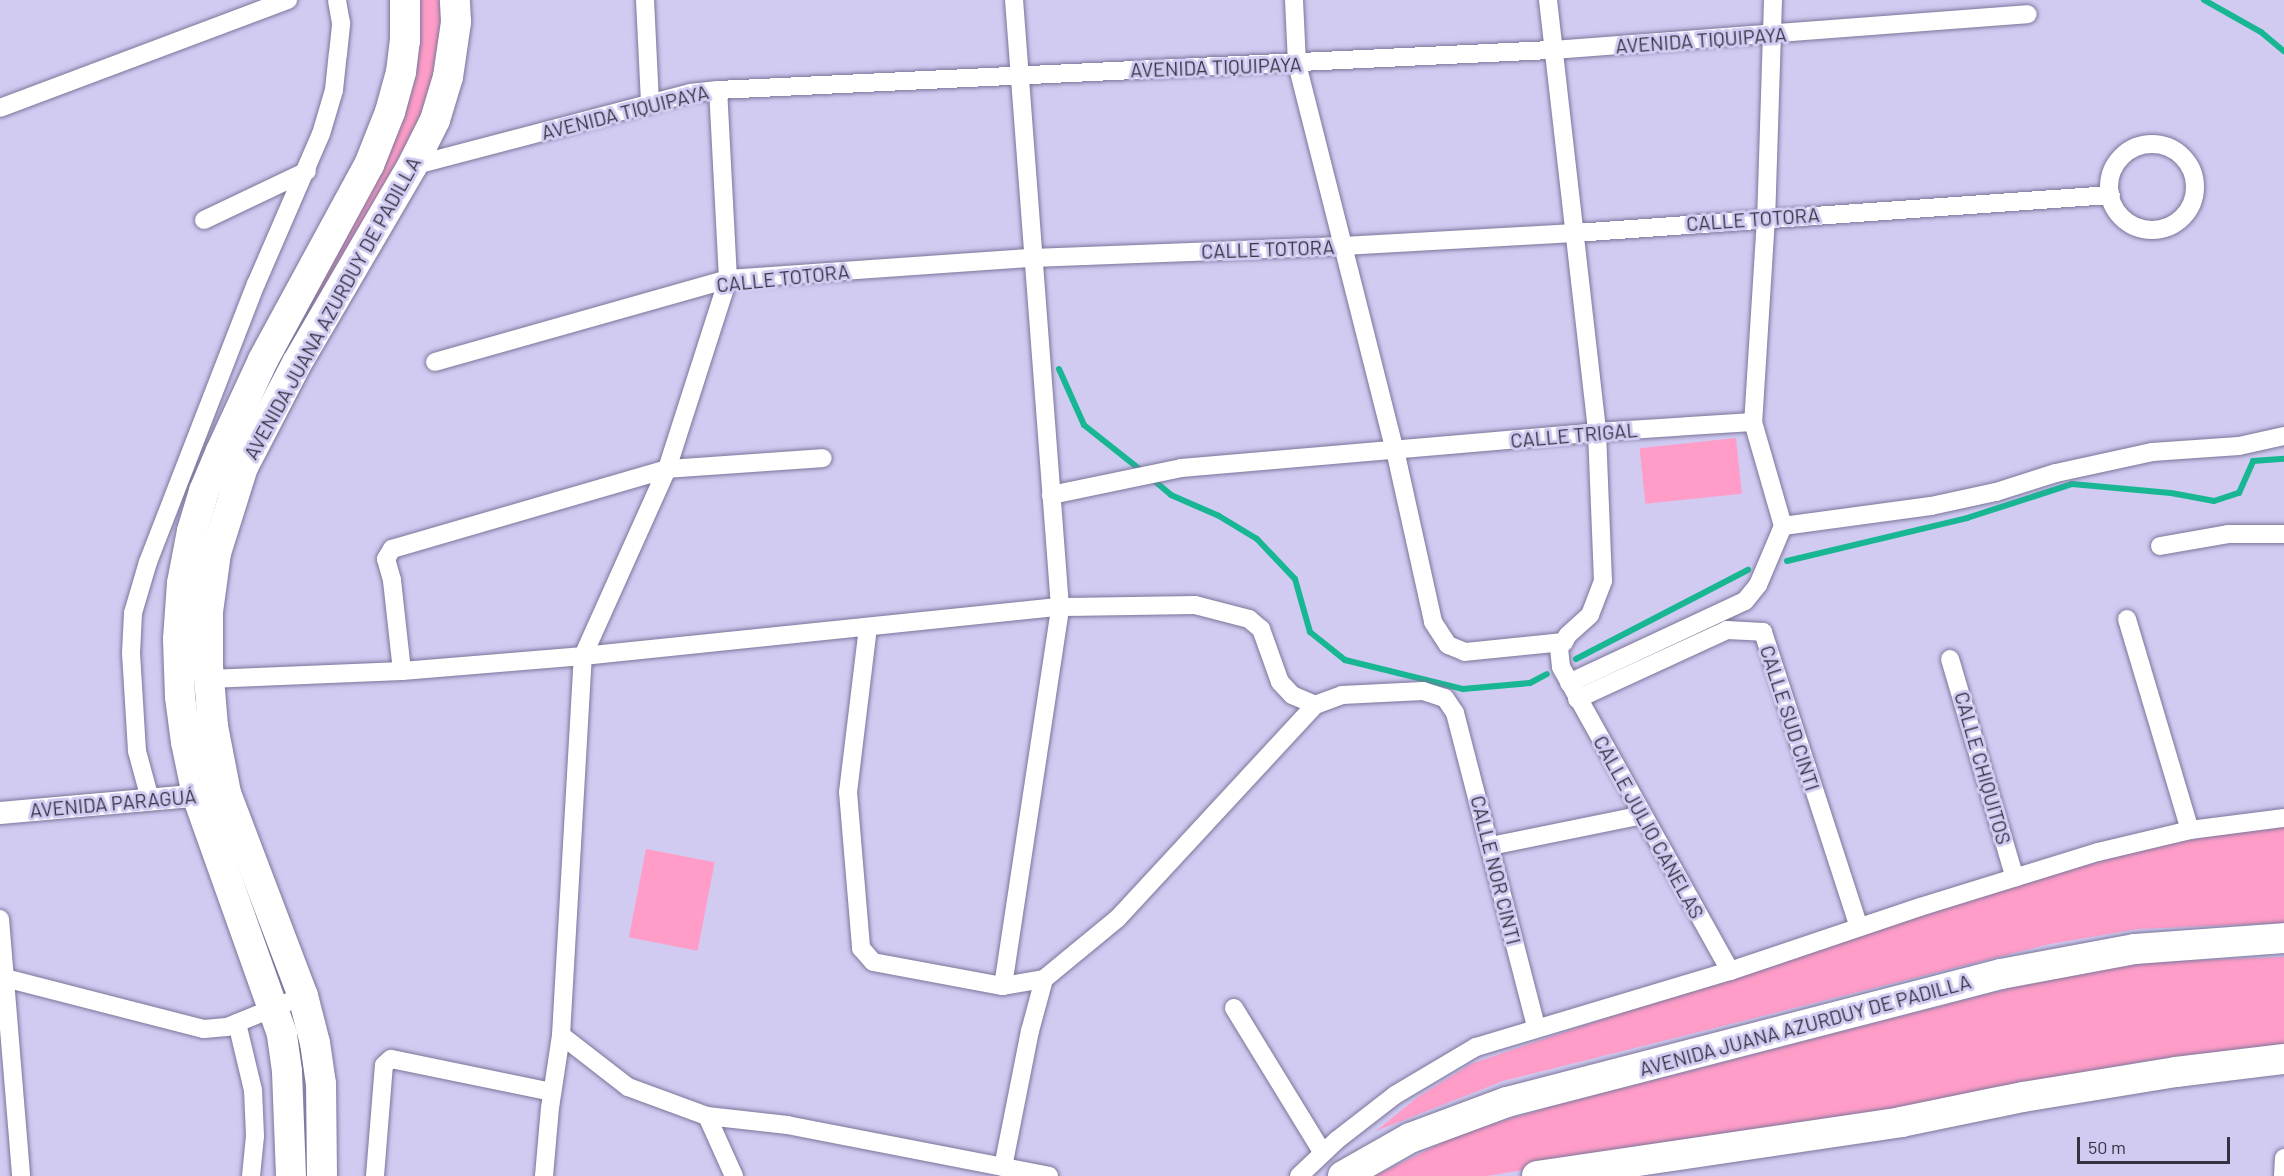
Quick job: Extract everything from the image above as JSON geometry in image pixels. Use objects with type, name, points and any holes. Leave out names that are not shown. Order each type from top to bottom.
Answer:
[{"type":"highway","name":"AVENIDA JUANA AZURDUY DE PADILLA","points":[[291,1176],[287,1071],[282,1034],[197,795],[180,697],[178,639],[182,582],[192,531],[204,491],[263,360],[369,165],[390,112],[401,72],[405,41],[405,0]]},
{"type":"highway","name":"AVENIDA JUANA AZURDUY DE PADILLA","points":[[322,1176],[321,1084],[315,1043],[303,996],[226,793],[213,726],[209,679],[208,612],[216,553],[243,467],[297,363],[412,166],[435,120],[448,77],[456,22],[455,0]]},
{"type":"highway","name":"AVENIDA JUANA AZURDUY DE PADILLA","points":[[1343,1176],[1410,1138],[1507,1102],[2001,974],[2134,949],[2284,938]]},
{"type":"highway","points":[[1537,1176],[1901,1122],[2023,1096],[2176,1072],[2284,1059]]},
{"type":"street","points":[[0,108],[288,0]]},
{"type":"street","points":[[150,799],[137,751],[131,653],[134,613],[148,562],[256,284],[307,171],[334,90],[340,22],[337,0]]},
{"type":"street","points":[[645,0],[650,104]]},
{"type":"street","points":[[1003,986],[1060,607],[1014,0]]},
{"type":"street","points":[[1294,0],[1298,64],[1395,450],[1433,622],[1448,645],[1465,652],[1564,642],[1590,615],[1603,581],[1596,432],[1548,0]]},
{"type":"street","points":[[1573,691],[1745,601],[1758,585],[1783,526],[1753,422],[1766,218],[1773,0]]},
{"type":"street","name":"AVENIDA TIQUIPAYA","points":[[412,166],[690,93],[718,90],[1018,74],[1298,64],[1552,50],[2028,14]]},
{"type":"street","points":[[544,1176],[552,1092],[561,1035],[583,656],[667,469],[728,279],[718,90]]},
{"type":"street","points":[[2145,144],[2173,149],[2184,158],[2192,170],[2195,184],[2194,198],[2188,210],[2178,221],[2166,228],[2152,230],[2138,228],[2126,221],[2116,211],[2111,195],[2110,177],[2120,158],[2131,149],[2145,144]]},
{"type":"street","points":[[204,220],[307,171]]},
{"type":"street","name":"CALLE TOTORA","points":[[435,362],[728,279],[1032,258],[1343,246],[1575,233],[2111,195]]},
{"type":"street","name":"CALLE TRIGAL","points":[[1051,495],[1181,468],[1596,432],[1753,422]]},
{"type":"street","points":[[1783,526],[1931,506],[1996,492],[2056,473],[2152,452],[2239,446],[2284,436]]},
{"type":"street","points":[[402,671],[392,580],[386,559],[392,549],[667,469],[823,458]]},
{"type":"street","points":[[2160,546],[2228,534],[2284,534]]},
{"type":"street","points":[[209,679],[402,671],[583,656],[1060,607],[1195,605],[1249,619],[1261,629],[1280,682],[1292,695],[1315,705],[1118,918],[1044,979],[1003,986],[873,962],[861,948],[848,792],[867,627]]},
{"type":"street","points":[[2127,619],[2190,830]]},
{"type":"street","name":"CALLE SUD CINTI","points":[[1573,691],[1727,630],[1763,632],[1858,927]]},
{"type":"street","name":"CALLE JULIO CANELAS","points":[[1564,642],[1559,648],[1561,667],[1573,691],[1730,971]]},
{"type":"street","name":"CALLE CHIQUITOS","points":[[1950,659],[2015,878]]},
{"type":"street","name":"CALLE NOR CINTI","points":[[1315,705],[1342,695],[1423,691],[1445,698],[1455,713],[1536,1027]]},
{"type":"street","name":"AVENIDA PARAGUÁ","points":[[0,813],[226,793]]},
{"type":"street","points":[[1491,846],[1643,815]]},
{"type":"street","points":[[1299,1176],[1323,1153],[1395,1095],[1476,1047],[1536,1027],[1730,971],[1858,927],[2098,852],[2190,830],[2284,818]]},
{"type":"street","points":[[0,919],[21,1176]]},
{"type":"street","points":[[5,978],[192,1026],[227,1027],[303,996]]},
{"type":"street","points":[[1003,1167],[1030,1031],[1044,979]]},
{"type":"street","points":[[1234,1008],[1323,1153]]},
{"type":"street","points":[[237,1023],[253,1090],[255,1136],[251,1176]]},
{"type":"street","points":[[561,1035],[628,1086],[707,1116],[787,1125],[1048,1176]]},
{"type":"street","points":[[375,1176],[384,1065],[391,1059],[552,1092]]},
{"type":"street","points":[[707,1116],[734,1176]]},
{"type":"street","points":[[2283,1176],[2284,1158]]},
{"type":"shaded area","points":[[417,0],[444,0],[440,58],[421,122],[313,312],[304,307]]},
{"type":"shaded area","points":[[1736,438],[1742,494],[1645,504],[1640,448]]},
{"type":"shaded area","points":[[2284,823],[2284,923],[2138,929],[2050,944],[1503,1081],[1376,1131],[1418,1097],[1471,1064],[1535,1042],[1890,923],[2083,866],[2163,845]]},
{"type":"shaded area","points":[[646,849],[715,862],[698,951],[629,937]]},
{"type":"shaded area","points":[[2284,957],[2284,1044],[2138,1062],[1964,1098],[1487,1176],[1375,1176],[1459,1134],[1549,1107],[2065,974],[2125,963]]},
{"type":"waterway","points":[[2204,0],[2261,32],[2284,51]]},
{"type":"waterway","points":[[1059,369],[1084,425],[1143,472]]},
{"type":"waterway","points":[[1787,561],[1967,518],[2072,484],[2171,493],[2214,501],[2239,493],[2253,461],[2284,459]]},
{"type":"waterway","points":[[1151,478],[1171,495],[1219,516],[1257,539],[1295,579],[1310,632],[1345,660],[1463,689],[1530,683],[1547,674]]},
{"type":"waterway","points":[[1576,659],[1748,570]]}]
